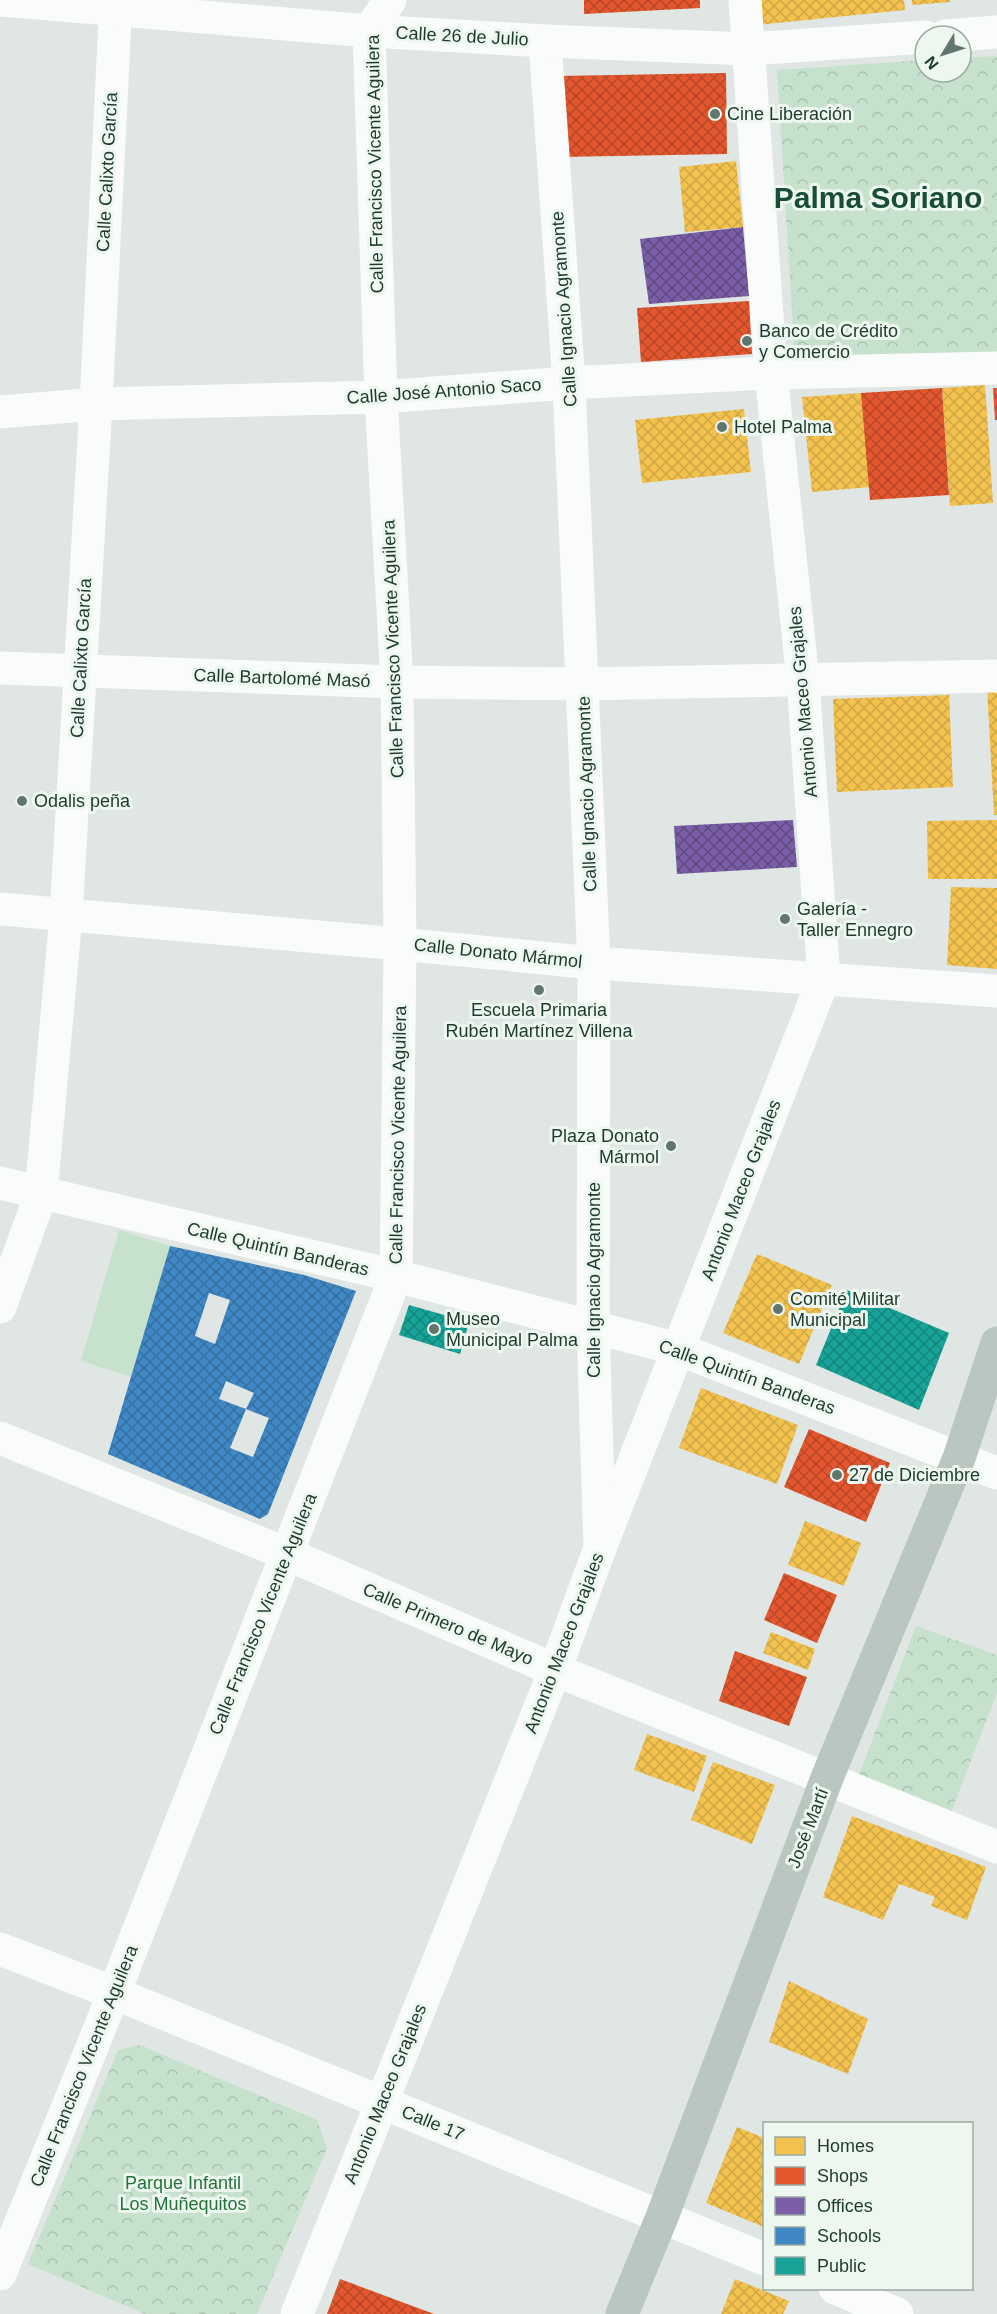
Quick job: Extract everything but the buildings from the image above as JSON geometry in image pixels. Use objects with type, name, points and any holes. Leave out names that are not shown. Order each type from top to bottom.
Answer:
[{"type":"main road","name":"José Martí","points":[[622,2314],[662,2217],[827,1778],[958,1458],[997,1343]]},
{"type":"street","name":"Calle 26 de Julio","points":[[0,0],[115,5],[369,31],[545,41],[749,49],[913,38]]},
{"type":"street","name":"Calle Francisco Vicente Aguilera","points":[[0,2274],[114,1993],[396,1276],[400,944],[397,682],[381,397],[369,31],[390,0]]},
{"type":"street","name":"Antonio Maceo Grajales","points":[[297,2314],[555,1670],[600,1548],[824,978],[803,681],[771,373],[745,0]]},
{"type":"street","name":"Calle Calixto García","points":[[0,1307],[41,1194],[66,915],[96,404],[115,5]]},
{"type":"street","points":[[973,34],[997,32]]},
{"type":"street","name":"Calle Ignacio Agramonte","points":[[545,41],[569,383],[594,963],[593,1326],[600,1548]]},
{"type":"street","name":"Calle José Antonio Saco","points":[[0,412],[96,404],[381,397],[569,383],[771,373],[997,368]]},
{"type":"street","name":"Calle Bartolomé Masó","points":[[0,669],[397,682],[582,684],[997,676]]},
{"type":"street","name":"Calle Donato Mármol","points":[[0,909],[594,963],[997,991]]},
{"type":"street","name":"Calle Quintín Banderas","points":[[0,1183],[396,1276],[678,1349],[997,1473]]},
{"type":"street","name":"Calle Primero de Mayo","points":[[0,1438],[287,1554],[555,1670],[997,1847]]},
{"type":"street","name":"Calle 17","points":[[0,1949],[114,1993],[763,2258]]},
{"type":"street","points":[[837,2290],[897,2314]]},
{"type":"green space","points":[[997,56],[997,352],[795,359],[777,70],[913,61],[913,84],[973,84],[973,57]]},
{"type":"green space","points":[[119,1230],[170,1246],[132,1377],[81,1361]]},
{"type":"green space","points":[[916,1626],[997,1655],[997,1693],[950,1815],[857,1780]]},
{"type":"green space","name":"Parque Infantil Los Muñequitos","points":[[140,2045],[317,2120],[327,2148],[257,2314],[145,2314],[28,2264],[118,2050]]},
{"type":"place","name":"Cine Liberación","points":[[715,114]]},
{"type":"place","name":"Banco de Crédito y Comercio","points":[[747,341]]},
{"type":"place","name":"Hotel Palma","points":[[722,427]]},
{"type":"place","name":"Odalis peña","points":[[22,801]]},
{"type":"place","name":"Galería - Taller Ennegro","points":[[785,919]]},
{"type":"place","name":"Escuela Primaria Rubén Martínez Villena","points":[[539,990]]},
{"type":"place","name":"Plaza Donato Mármol","points":[[671,1146]]},
{"type":"place","name":"Comité Militar Municipal","points":[[778,1309]]},
{"type":"place","name":"Museo Municipal Palma","points":[[434,1329]]},
{"type":"place","name":"27 de Diciembre","points":[[837,1475]]},
{"type":"district","name":"Palma Soriano","points":[[878,197]]}]
